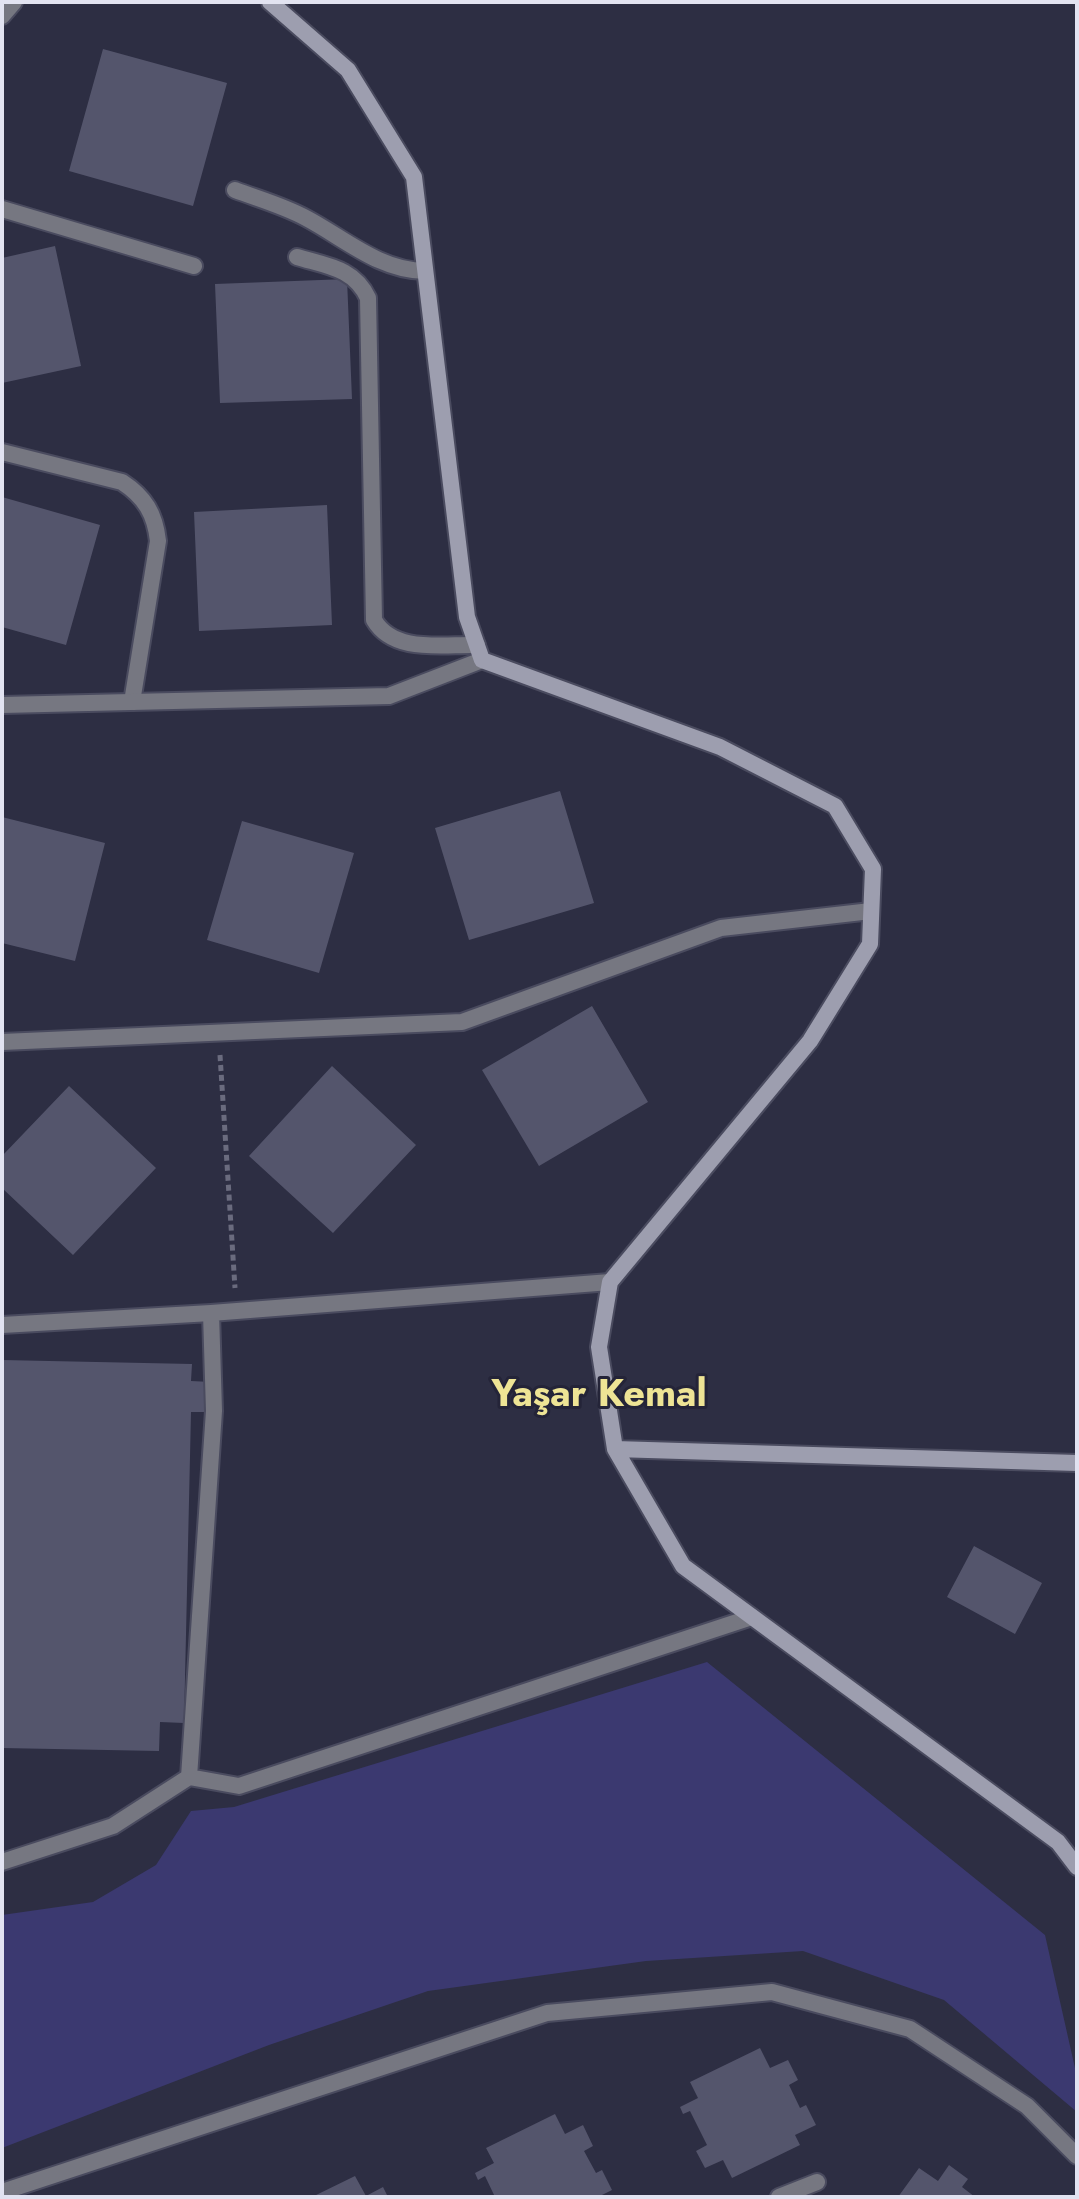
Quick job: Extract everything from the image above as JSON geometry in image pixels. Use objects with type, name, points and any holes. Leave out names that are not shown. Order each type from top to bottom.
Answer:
[{"type":"street","points":[[2,16],[14,2]]},
{"type":"street","points":[[270,2],[348,70],[414,177],[467,617],[480,652]]},
{"type":"street","points":[[235,190],[302,216],[380,261],[408,271],[425,271]]},
{"type":"street","points":[[2,209],[194,266]]},
{"type":"street","points":[[297,257],[348,272],[362,284],[368,298],[374,620],[386,635],[402,643],[480,652],[720,747],[835,806],[873,869],[870,944],[810,1041],[610,1282],[599,1347],[615,1449],[683,1566],[1058,1842],[1077,1867]]},
{"type":"street","points":[[2,452],[122,482],[135,490],[152,514],[158,541],[132,702]]},
{"type":"street","points":[[2,705],[389,696],[480,652]]},
{"type":"street","points":[[2,1042],[462,1022],[721,928],[871,911]]},
{"type":"street","points":[[2,1325],[211,1313],[610,1282]]},
{"type":"street","points":[[189,1777],[214,1411],[211,1313]]},
{"type":"street","points":[[615,1449],[1077,1463]]},
{"type":"street","points":[[2,1862],[113,1826],[189,1777],[239,1786],[752,1617]]},
{"type":"street","points":[[2,2192],[547,2013],[772,1992],[910,2029],[1027,2106],[1077,2156]]},
{"type":"street","points":[[779,2197],[817,2182]]},
{"type":"path","points":[[219,1034],[236,1311]]},
{"type":"shaded area","points":[[707,1662],[1045,1935],[1077,2077],[1077,2112],[944,2000],[803,1951],[646,1961],[428,1991],[269,2045],[2,2148],[2,1915],[93,1902],[156,1865],[191,1811],[234,1807]]},
{"type":"building","points":[[103,49],[227,83],[193,206],[69,171]]},
{"type":"building","points":[[55,246],[81,366],[2,383],[2,258]]},
{"type":"building","points":[[347,279],[352,399],[220,403],[215,284]]},
{"type":"building","points":[[2,497],[100,525],[66,645],[2,627]]},
{"type":"building","points":[[327,505],[332,625],[199,631],[194,512]]},
{"type":"building","points":[[560,791],[594,903],[469,940],[435,828]]},
{"type":"building","points":[[2,817],[105,843],[75,961],[2,943]]},
{"type":"building","points":[[242,821],[354,853],[319,973],[207,940]]},
{"type":"building","points":[[592,1006],[648,1102],[539,1166],[482,1070]]},
{"type":"building","points":[[332,1066],[416,1145],[333,1233],[249,1156]]},
{"type":"building","points":[[69,1086],[156,1168],[73,1255],[2,1188],[2,1156]]},
{"type":"building","points":[[2,1360],[192,1364],[191,1381],[211,1382],[210,1412],[191,1412],[184,1723],[160,1722],[159,1751],[2,1748]]},
{"type":"building","points":[[974,1546],[1042,1583],[1015,1634],[947,1597]]},
{"type":"building","points":[[760,2048],[770,2068],[788,2060],[798,2080],[789,2085],[800,2108],[806,2105],[816,2125],[795,2135],[800,2145],[732,2178],[723,2160],[705,2168],[696,2151],[707,2145],[690,2111],[683,2114],[680,2107],[698,2098],[690,2082]]},
{"type":"building","points":[[555,2114],[565,2134],[583,2125],[593,2146],[584,2151],[596,2173],[602,2170],[612,2190],[598,2197],[495,2197],[485,2176],[478,2180],[475,2173],[494,2163],[486,2148]]},
{"type":"building","points":[[949,2165],[968,2179],[962,2187],[975,2197],[898,2197],[919,2168],[938,2181]]},
{"type":"building","points":[[355,2176],[366,2196],[383,2187],[388,2197],[312,2197]]},
{"type":"district","name":"Yaşar Kemal","points":[[599,1397]]}]
